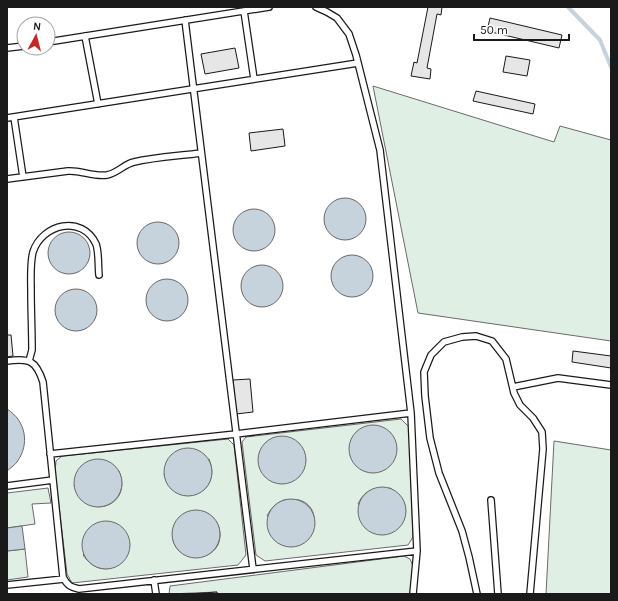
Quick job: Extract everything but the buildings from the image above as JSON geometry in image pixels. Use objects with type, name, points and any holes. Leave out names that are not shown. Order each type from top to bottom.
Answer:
[{"type":"lane","points":[[56,41],[269,7]]},
{"type":"lane","points":[[316,7],[337,18],[344,26],[353,44],[380,150],[411,413],[417,551],[413,594]]},
{"type":"lane","points":[[244,11],[254,79]]},
{"type":"lane","points":[[185,20],[253,569]]},
{"type":"lane","points":[[85,36],[98,104]]},
{"type":"lane","points":[[7,118],[358,63]]},
{"type":"lane","points":[[14,117],[23,177]]},
{"type":"lane","points":[[7,179],[76,170],[93,175],[106,175],[117,172],[132,162],[201,153]]},
{"type":"lane","points":[[29,361],[32,350],[31,276],[33,252],[42,236],[59,226],[76,226],[89,234],[96,245],[99,274]]},
{"type":"lane","points":[[477,594],[462,531],[439,473],[430,438],[424,372],[431,355],[444,342],[462,337],[476,336],[492,341],[506,359],[514,393],[520,405],[533,418],[542,432],[544,449],[530,594]]},
{"type":"lane","points":[[7,361],[29,361],[36,365],[43,382],[64,579],[72,588],[417,551]]},
{"type":"lane","points":[[513,387],[558,378],[611,385]]},
{"type":"lane","points":[[50,454],[411,413]]},
{"type":"lane","points":[[7,486],[53,480]]},
{"type":"lane","points":[[491,500],[498,594]]},
{"type":"lane","points":[[7,585],[64,579]]},
{"type":"lane","points":[[154,580],[156,594]]},
{"type":"green space","points":[[373,86],[554,142],[560,126],[611,140],[611,341],[418,313]]},
{"type":"green space","points":[[401,419],[409,427],[413,537],[408,545],[265,561],[256,555],[242,442],[246,437]],"holes":[[[390,488],[400,496],[405,506],[405,516],[399,527],[358,504],[367,492],[375,489]],[[284,500],[299,500],[305,503],[313,511],[313,529],[308,539],[267,516],[274,506]]]},
{"type":"green space","points":[[228,439],[234,445],[246,555],[238,565],[72,583],[67,574],[55,471],[56,461],[62,456]],"holes":[[[209,459],[212,472],[210,482],[204,490],[196,494],[186,495],[177,492],[169,485],[164,474]],[[119,471],[122,484],[120,494],[114,501],[106,506],[97,507],[87,504],[79,497],[74,485]],[[205,512],[217,523],[220,533],[218,545],[211,553],[202,557],[192,557],[182,553],[175,546],[173,535],[176,521]],[[114,523],[125,532],[129,542],[127,553],[122,561],[114,567],[104,569],[93,565],[83,555]]]},
{"type":"green space","points":[[554,441],[611,450],[611,594],[546,594]]},
{"type":"green space","points":[[48,488],[51,503],[32,504],[35,524],[7,528],[7,493]]},
{"type":"green space","points":[[25,549],[28,577],[7,580],[7,551]]},
{"type":"green space","points":[[404,556],[410,559],[413,566],[410,594],[217,594],[217,592],[169,594],[170,586]]},
{"type":"shaded area","points":[[345,198],[360,204],[366,219],[360,234],[345,240],[330,234],[324,219],[330,204]]},
{"type":"shaded area","points":[[254,209],[269,215],[275,230],[269,245],[254,251],[239,245],[233,230],[239,215]]},
{"type":"shaded area","points":[[158,222],[173,228],[179,243],[173,258],[158,264],[143,258],[137,243],[143,228]]},
{"type":"shaded area","points":[[69,232],[84,238],[90,253],[84,268],[69,274],[54,268],[48,253],[54,238]]},
{"type":"shaded area","points":[[352,255],[367,261],[373,276],[367,291],[352,297],[337,291],[331,276],[337,261]]},
{"type":"shaded area","points":[[262,265],[277,271],[283,286],[277,301],[262,307],[247,301],[241,286],[247,271]]},
{"type":"shaded area","points":[[167,279],[182,285],[188,300],[182,315],[167,321],[152,315],[146,300],[152,285]]},
{"type":"shaded area","points":[[76,289],[91,295],[97,310],[91,325],[76,331],[61,325],[55,310],[61,295]]},
{"type":"shaded area","points":[[7,409],[22,426],[25,440],[21,455],[16,463],[7,471]]},
{"type":"shaded area","points":[[373,425],[382,427],[390,432],[395,440],[397,449],[395,458],[390,466],[382,471],[373,473],[364,471],[356,466],[351,458],[349,449],[351,440],[356,432],[364,427]]},
{"type":"shaded area","points":[[282,436],[291,438],[299,443],[304,451],[306,460],[304,469],[299,477],[291,482],[282,484],[273,482],[265,477],[260,469],[258,460],[260,451],[265,443],[273,438]]},
{"type":"shaded area","points":[[188,448],[197,450],[205,455],[210,463],[212,472],[210,481],[205,489],[197,494],[188,496],[179,494],[171,489],[166,481],[164,472],[166,463],[171,455],[179,450]]},
{"type":"shaded area","points":[[98,459],[107,461],[115,466],[120,474],[122,483],[120,492],[115,500],[107,505],[98,507],[89,505],[81,500],[76,492],[74,483],[76,474],[81,466],[89,461]]},
{"type":"shaded area","points":[[382,487],[391,489],[399,494],[404,502],[406,511],[404,520],[399,528],[391,533],[382,535],[373,533],[365,528],[360,520],[358,511],[360,502],[365,494],[373,489]]},
{"type":"shaded area","points":[[291,499],[300,501],[308,506],[313,514],[315,523],[313,532],[308,540],[300,545],[291,547],[282,545],[274,540],[269,532],[267,523],[269,514],[274,506],[282,501]]},
{"type":"shaded area","points":[[196,510],[205,512],[213,517],[218,525],[220,534],[218,543],[213,551],[205,556],[196,558],[187,556],[179,551],[174,543],[172,534],[174,525],[179,517],[187,512]]},
{"type":"shaded area","points":[[106,521],[115,523],[123,528],[128,536],[130,545],[128,554],[123,562],[115,567],[106,569],[97,567],[89,562],[84,554],[82,545],[84,536],[89,528],[97,523]]},
{"type":"shaded area","points":[[22,526],[25,549],[7,551],[7,528]]},
{"type":"waterway","points":[[568,7],[600,40],[611,67]]}]
